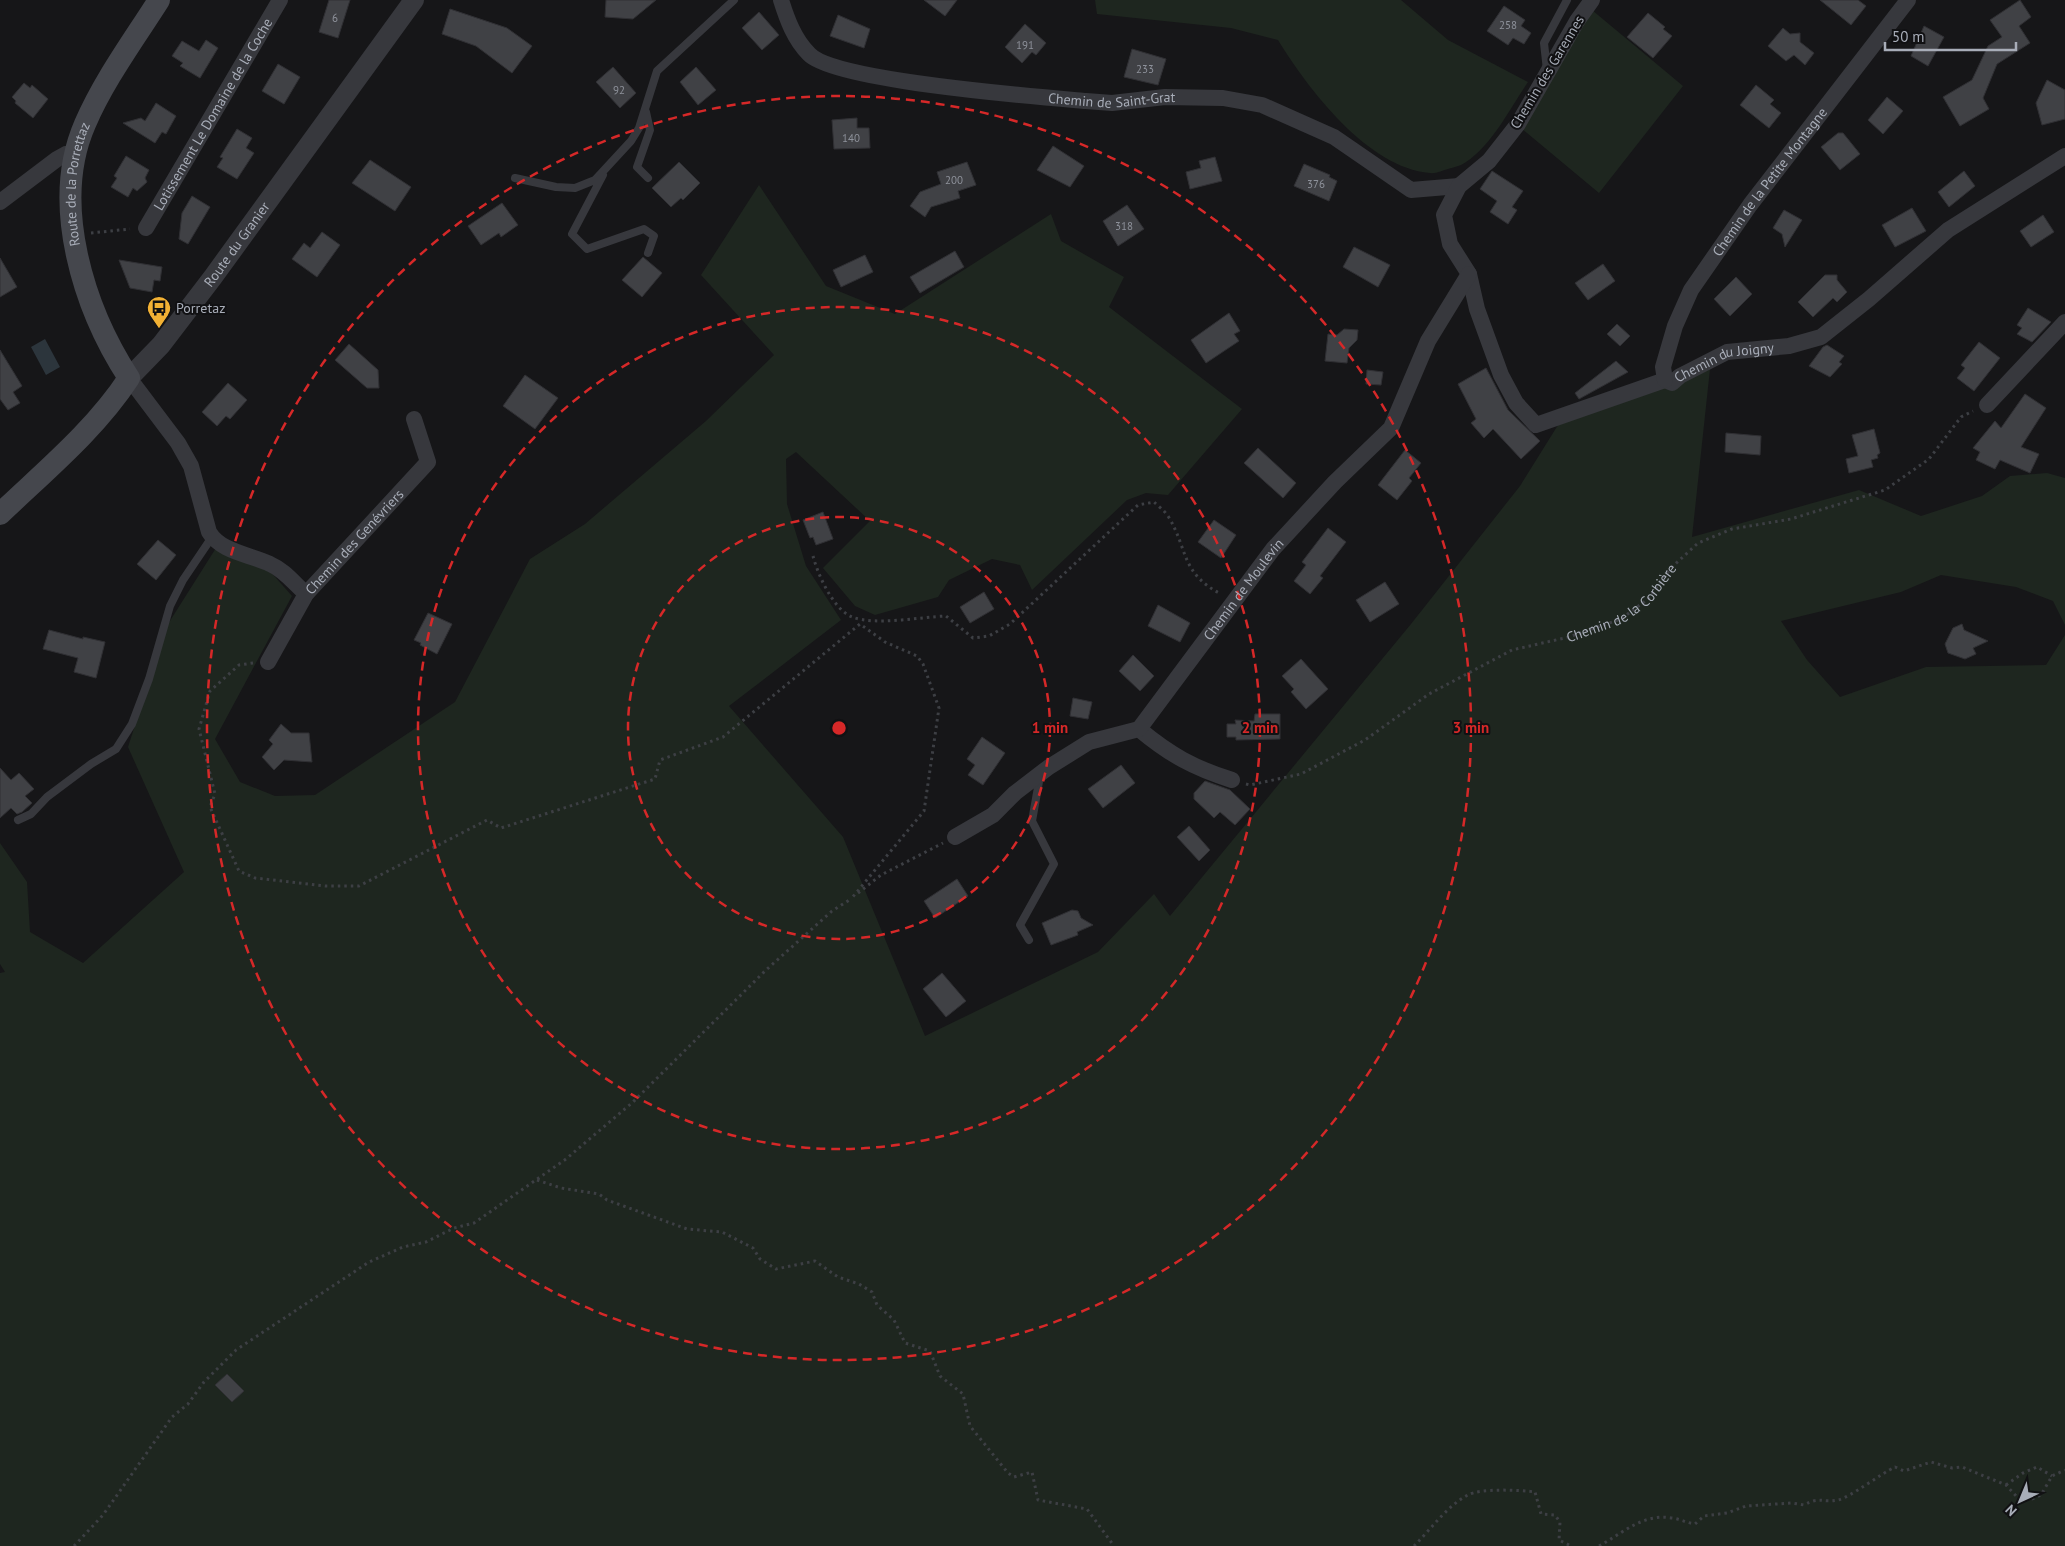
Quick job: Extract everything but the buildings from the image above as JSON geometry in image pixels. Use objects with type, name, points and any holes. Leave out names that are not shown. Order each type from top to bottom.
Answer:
[{"type":"main road","name":"Route de la Porrettaz","points":[[129,378],[108,342],[91,301],[80,267],[73,235],[71,212],[76,153],[84,126],[98,98],[159,0]]},
{"type":"main road","name":"Route du Granier","points":[[0,514],[94,423],[113,402],[129,378]]},
{"type":"street","name":"Lotissement Le Domaine de la Coche","points":[[146,228],[280,0]]},
{"type":"street","name":"Route du Granier","points":[[129,378],[161,345],[213,278],[414,0]]},
{"type":"street","name":"Chemin de Saint-Grat","points":[[781,0],[791,28],[810,56],[842,69],[893,80],[1086,101],[1112,103],[1166,96],[1223,98],[1262,105],[1334,137],[1411,190],[1459,186]]},
{"type":"street","name":"Chemin des Garennes","points":[[1459,186],[1488,161],[1518,124],[1577,21],[1592,0]]},
{"type":"street","name":"Chemin de la Petite Montagne","points":[[1665,380],[1663,367],[1675,326],[1691,290],[1750,205],[1908,0]]},
{"type":"street","points":[[0,202],[57,159],[66,154],[76,153]]},
{"type":"street","name":"Chemin du Joigny","points":[[1459,186],[1444,215],[1450,244],[1469,274],[1477,309],[1501,375],[1516,403],[1536,426],[1665,380],[1672,383],[1680,376],[1727,352],[1789,346],[1821,337],[1869,299],[1948,230],[2065,156]]},
{"type":"street","name":"Chemin de Moulevin","points":[[1140,729],[1273,549],[1335,482],[1391,428],[1428,341],[1469,274]]},
{"type":"street","points":[[1987,405],[2065,322]]},
{"type":"street","points":[[129,378],[178,443],[191,466],[212,537]]},
{"type":"street","name":"Chemin des Genévriers","points":[[212,537],[224,547],[271,564],[290,578],[306,594],[428,462],[414,419]]},
{"type":"street","points":[[268,662],[306,594]]},
{"type":"street","points":[[955,837],[993,815],[1015,793],[1089,742],[1140,729],[1164,750],[1204,771],[1232,780]]},
{"type":"lane","points":[[515,178],[556,187],[575,188],[595,180],[631,141],[646,112],[657,71],[734,0]]},
{"type":"lane","points":[[1547,73],[1544,43],[1568,0]]},
{"type":"lane","points":[[646,112],[650,130],[637,167],[648,178]]},
{"type":"lane","points":[[607,169],[572,234],[587,249],[644,229],[654,236],[648,253]]},
{"type":"lane","points":[[18,820],[31,814],[46,797],[91,764],[116,749],[132,724],[149,680],[170,606],[183,580],[212,537]]},
{"type":"lane","points":[[1030,940],[1020,925],[1054,864],[1032,821],[1040,774]]},
{"type":"path","points":[[73,235],[146,228]]},
{"type":"path","name":"Chemin de la Corbière","points":[[1232,780],[1250,785],[1302,774],[1365,740],[1429,694],[1512,650],[1569,637],[1622,619],[1648,599],[1671,568],[1698,543],[1732,529],[1791,519],[1885,490],[1929,459],[1961,416],[1987,405]]},
{"type":"path","points":[[813,556],[817,574],[834,601],[851,616],[875,621],[946,616],[973,638],[989,636],[1010,624],[1138,505],[1154,502],[1167,515],[1190,569],[1207,587],[1234,601]]},
{"type":"path","points":[[268,662],[239,665],[210,691],[200,729],[215,794],[210,807],[239,871],[255,878],[324,886],[359,886],[487,820],[501,828],[655,779],[660,760],[723,737],[860,624],[885,642],[918,656],[923,664],[939,708],[924,811],[851,899]]},
{"type":"path","points":[[74,1546],[103,1514],[172,1417],[188,1404],[210,1376],[236,1350],[369,1262],[403,1247],[426,1242],[454,1228],[474,1222],[537,1180],[566,1159],[633,1102],[766,970],[832,911],[851,899],[881,875],[955,837]]},
{"type":"path","points":[[537,1180],[561,1188],[599,1194],[608,1200],[687,1229],[722,1232],[753,1248],[760,1259],[776,1269],[815,1261],[838,1277],[859,1284],[872,1292],[877,1305],[894,1320],[905,1343],[930,1351],[940,1376],[963,1394],[970,1426],[1008,1473],[1014,1477],[1032,1472],[1038,1500],[1087,1509],[1114,1546]]},
{"type":"path","points":[[1600,1546],[1638,1522],[1657,1517],[1674,1518],[1695,1524],[1704,1516],[1727,1513],[1746,1506],[1804,1505],[1814,1499],[1839,1500],[1869,1481],[1881,1477],[1888,1470],[1895,1467],[1904,1471],[1916,1468],[1924,1462],[1952,1468],[1962,1466],[2006,1485],[2018,1498],[2032,1499],[2041,1495],[2052,1476],[2065,1470]]},
{"type":"path","points":[[2006,1485],[2023,1473],[2038,1467],[2052,1476]]},
{"type":"path","points":[[1414,1546],[1460,1500],[1471,1493],[1516,1489],[1535,1492],[1541,1514],[1555,1515],[1560,1522],[1559,1540],[1570,1546]]},
{"type":"shaded area","points":[[1095,0],[1401,0],[1448,40],[1528,82],[1485,146],[1460,165],[1430,173],[1407,168],[1384,157],[1363,142],[1323,102],[1278,40],[1231,28],[1097,14]]},
{"type":"shaded area","points":[[1592,10],[1683,86],[1599,193],[1521,128]]},
{"type":"shaded area","points":[[759,185],[826,286],[895,314],[1051,214],[1061,241],[1124,277],[1109,307],[1242,409],[1168,495],[1146,493],[1127,500],[1032,590],[1020,565],[992,559],[949,580],[938,597],[875,615],[855,606],[823,568],[870,521],[796,452],[786,459],[787,504],[806,566],[841,620],[729,706],[843,837],[925,1036],[1098,952],[1154,894],[1170,916],[1411,624],[1520,486],[1558,425],[1710,369],[1692,537],[1859,490],[1921,516],[1982,496],[2010,476],[2047,473],[2065,478],[2065,625],[2053,601],[2016,587],[1941,575],[1901,592],[1781,621],[1807,660],[1840,697],[1926,667],[2046,665],[2065,635],[2065,1546],[0,1546],[0,973],[5,972],[0,964],[0,843],[27,882],[30,932],[83,963],[184,872],[128,747],[168,624],[216,548],[269,570],[292,596],[215,739],[240,782],[275,796],[315,795],[455,702],[530,559],[585,524],[706,421],[774,355],[701,275]]},
{"type":"shaded area","points":[[45,339],[60,367],[46,375],[31,347]]},
{"type":"place","name":"Porretaz","points":[[159,329]]}]
